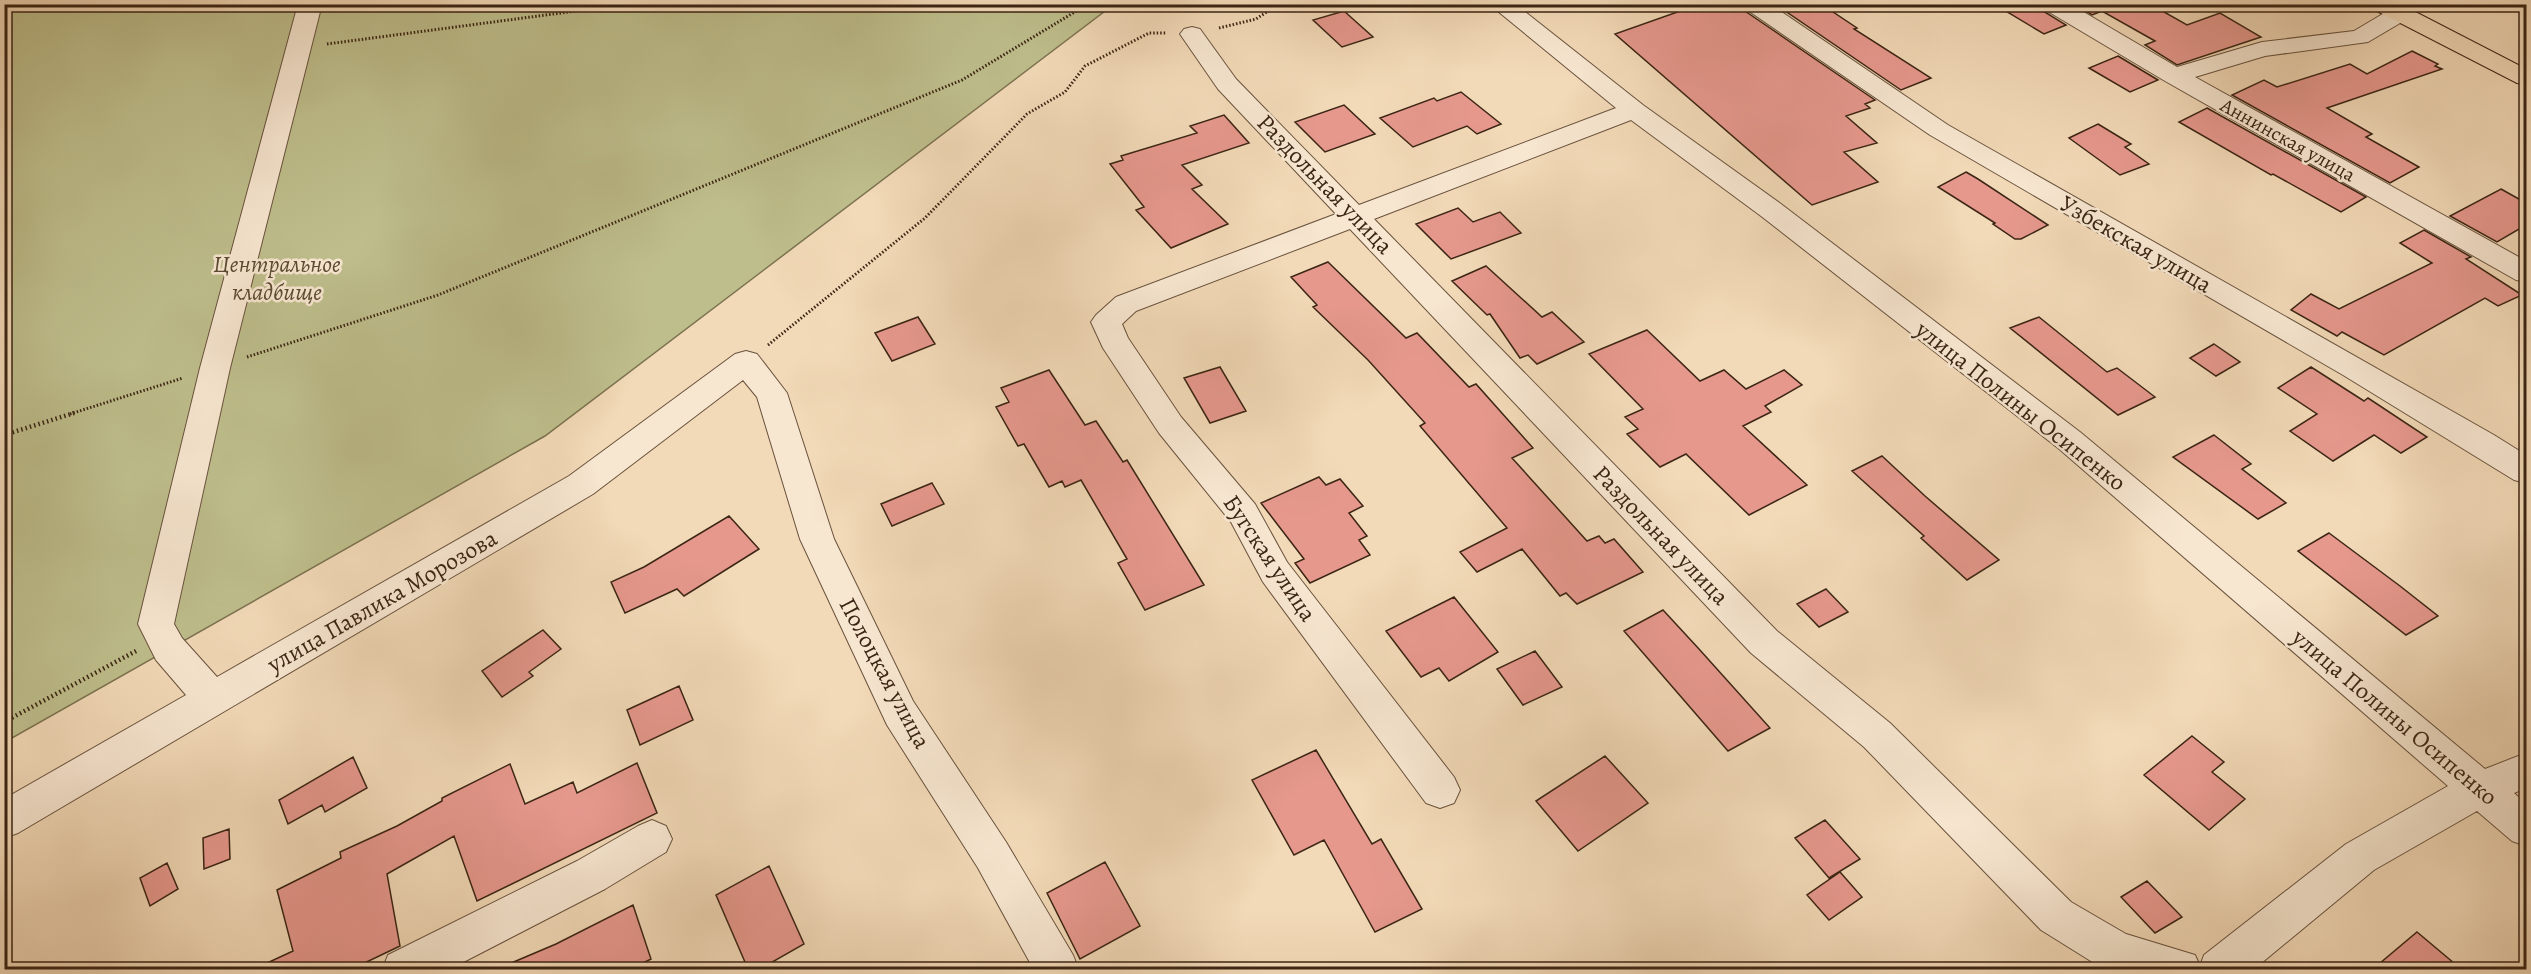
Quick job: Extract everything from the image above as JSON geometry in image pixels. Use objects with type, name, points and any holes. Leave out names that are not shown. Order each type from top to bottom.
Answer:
[{"type":"main road","points":[[2390,9],[2526,78]]},
{"type":"street","points":[[213,699],[169,649],[156,624],[215,368],[310,4]]},
{"type":"street","name":"улица Полины Осипенко","points":[[1500,4],[1634,110],[1771,210],[2069,440],[2526,828]]},
{"type":"street","name":"Узбекская улица","points":[[1754,4],[1939,130],[2354,367],[2526,471]]},
{"type":"street","name":"Аннинская улица","points":[[2052,4],[2174,76],[2526,273]]},
{"type":"street","points":[[2174,76],[2262,49],[2360,37],[2390,9]]},
{"type":"street","name":"Раздольная улица","points":[[1192,34],[1227,84],[1357,216],[1764,642],[1877,735],[2056,916],[2117,953],[2180,969]]},
{"type":"street","points":[[1357,216],[1634,110]]},
{"type":"street","name":"Бугская улица","points":[[1357,216],[1126,304],[1106,322],[1113,341],[1170,425],[1243,513],[1275,572],[1440,790]]},
{"type":"street","name":"улица Павлика Морозова","points":[[4,820],[581,485],[746,362]]},
{"type":"street","name":"Полоцкая улица","points":[[746,362],[771,393],[817,538],[900,713],[992,855],[1058,969]]},
{"type":"street","points":[[2219,969],[2360,857],[2479,789],[2526,770]]},
{"type":"street","points":[[403,969],[591,875],[652,839]]},
{"type":"path","points":[[585,4],[587,10]]},
{"type":"path","points":[[300,48],[629,4]]},
{"type":"path","points":[[4,435],[438,295],[962,80],[1089,4]]},
{"type":"path","points":[[746,362],[925,218],[1027,114],[1065,92],[1085,66],[1149,33],[1192,34],[1257,19],[1279,4]]},
{"type":"path","points":[[4,722],[162,636]]},
{"type":"green space","name":"Центральное кладбище","points":[[5,5],[1113,5],[545,436],[5,742]]},
{"type":"building","points":[[1700,4],[1741,4],[1745,11],[1875,100],[1865,104],[1870,108],[1846,116],[1877,143],[1844,152],[1878,182],[1812,205],[1615,34]]},
{"type":"building","points":[[1775,4],[1821,4],[1857,28],[1854,29],[1931,78],[1901,90]]},
{"type":"building","points":[[1994,4],[2039,4],[2043,11],[2066,25],[2044,34]]},
{"type":"building","points":[[2075,4],[2150,4],[2187,25],[2220,13],[2261,37],[2177,65],[2145,45],[2155,41],[2102,11],[2092,15]]},
{"type":"building","points":[[1344,11],[1373,37],[1342,47],[1313,20]]},
{"type":"building","points":[[2412,51],[2438,64],[2435,66],[2442,69],[2327,108],[2372,134],[2366,137],[2419,167],[2390,183],[2232,95],[2264,80],[2277,87],[2350,64],[2367,74]]},
{"type":"building","points":[[2118,56],[2158,80],[2130,92],[2089,68]]},
{"type":"building","points":[[1461,92],[1501,124],[1477,134],[1467,126],[1413,147],[1380,118],[1434,98],[1437,101]]},
{"type":"building","points":[[1344,105],[1375,134],[1325,152],[1295,122]]},
{"type":"building","points":[[2207,108],[2366,197],[2341,212],[2179,122]]},
{"type":"building","points":[[1224,115],[1249,143],[1182,165],[1202,185],[1192,189],[1228,224],[1171,248],[1136,210],[1144,207],[1110,164],[1123,160],[1121,156],[1197,133],[1190,126]]},
{"type":"building","points":[[2098,124],[2131,144],[2125,147],[2149,164],[2120,175],[2069,138]]},
{"type":"building","points":[[1966,172],[2048,225],[2021,239],[2015,239],[1993,224],[1995,223],[1938,187]]},
{"type":"building","points":[[2501,189],[2526,203],[2526,225],[2497,242],[2450,216]]},
{"type":"building","points":[[1458,208],[1473,222],[1500,212],[1521,233],[1451,259],[1416,224]]},
{"type":"building","points":[[2424,230],[2471,257],[2466,259],[2522,295],[2498,306],[2485,298],[2384,355],[2342,332],[2337,336],[2291,310],[2311,294],[2339,309],[2432,263],[2400,243]]},
{"type":"building","points":[[1328,262],[1406,338],[1417,333],[1469,387],[1476,384],[1533,448],[1512,458],[1587,541],[1599,536],[1605,543],[1614,539],[1643,572],[1577,604],[1566,593],[1560,596],[1522,549],[1477,572],[1460,552],[1507,528],[1420,426],[1425,423],[1368,360],[1313,307],[1317,305],[1291,277]]},
{"type":"building","points":[[1486,266],[1542,317],[1552,312],[1584,342],[1537,364],[1528,355],[1520,358],[1490,314],[1487,315],[1452,281]]},
{"type":"building","points":[[918,317],[935,344],[892,361],[875,333]]},
{"type":"building","points":[[2039,317],[2107,372],[2117,368],[2155,397],[2118,415],[2010,328]]},
{"type":"building","points":[[1647,330],[1700,381],[1724,370],[1746,389],[1784,370],[1802,385],[1765,406],[1771,412],[1743,426],[1807,485],[1749,515],[1686,454],[1660,467],[1627,434],[1638,429],[1625,417],[1643,409],[1589,354]]},
{"type":"building","points":[[2214,344],[2240,362],[2216,376],[2190,358]]},
{"type":"building","points":[[1220,367],[1246,411],[1210,423],[1184,378]]},
{"type":"building","points":[[2311,367],[2364,401],[2368,398],[2427,437],[2401,453],[2374,435],[2333,461],[2290,431],[2317,414],[2278,388]]},
{"type":"building","points":[[1049,370],[1085,425],[1096,421],[1123,462],[1127,460],[1204,585],[1145,610],[1118,563],[1127,559],[1081,480],[1065,487],[1062,481],[1049,487],[1024,444],[1018,446],[996,407],[1009,402],[1001,388]]},
{"type":"building","points":[[2214,435],[2251,464],[2242,469],[2286,503],[2258,519],[2173,457]]},
{"type":"building","points":[[1882,456],[1999,560],[1967,580],[1921,538],[1924,536],[1852,471]]},
{"type":"building","points":[[1319,477],[1326,485],[1340,479],[1363,506],[1349,513],[1367,536],[1359,540],[1370,555],[1310,583],[1295,563],[1304,559],[1261,503]]},
{"type":"building","points":[[932,483],[944,504],[892,526],[881,504]]},
{"type":"building","points":[[729,516],[759,549],[684,596],[677,589],[625,613],[611,582],[644,567]]},
{"type":"building","points":[[2329,533],[2438,616],[2406,635],[2298,551]]},
{"type":"building","points":[[1826,589],[1848,612],[1819,627],[1797,604]]},
{"type":"building","points":[[1454,597],[1498,652],[1449,681],[1439,668],[1421,677],[1386,631]]},
{"type":"building","points":[[1663,610],[1770,728],[1728,751],[1624,631]]},
{"type":"building","points":[[543,630],[561,649],[529,672],[533,676],[502,697],[482,671]]},
{"type":"building","points":[[1535,651],[1562,687],[1523,705],[1497,669]]},
{"type":"building","points":[[679,686],[693,720],[640,745],[627,710]]},
{"type":"building","points":[[2192,736],[2224,762],[2212,772],[2245,799],[2209,830],[2144,775]]},
{"type":"building","points":[[1316,750],[1372,844],[1381,839],[1422,909],[1375,932],[1324,840],[1294,855],[1252,780]]},
{"type":"building","points":[[1605,756],[1648,803],[1578,851],[1536,801]]},
{"type":"building","points":[[353,757],[367,788],[325,812],[322,805],[288,824],[279,800]]},
{"type":"building","points":[[637,763],[657,813],[477,901],[454,836],[387,874],[400,946],[352,969],[254,969],[293,951],[277,890],[341,858],[340,852],[397,826],[442,801],[442,798],[510,764],[525,804],[573,782],[577,793]]},
{"type":"building","points":[[1825,820],[1860,859],[1829,878],[1795,838]]},
{"type":"building","points":[[229,829],[230,859],[204,869],[203,838]]},
{"type":"building","points":[[1105,862],[1140,926],[1080,959],[1047,893]]},
{"type":"building","points":[[167,863],[178,889],[150,906],[140,878]]},
{"type":"building","points":[[769,866],[804,944],[760,969],[748,969],[716,895]]},
{"type":"building","points":[[1840,872],[1862,897],[1829,920],[1807,895]]},
{"type":"building","points":[[2147,881],[2182,917],[2155,933],[2121,897]]},
{"type":"building","points":[[633,905],[651,959],[631,969],[497,969],[556,944]]},
{"type":"building","points":[[2417,932],[2461,969],[2373,969]]}]
